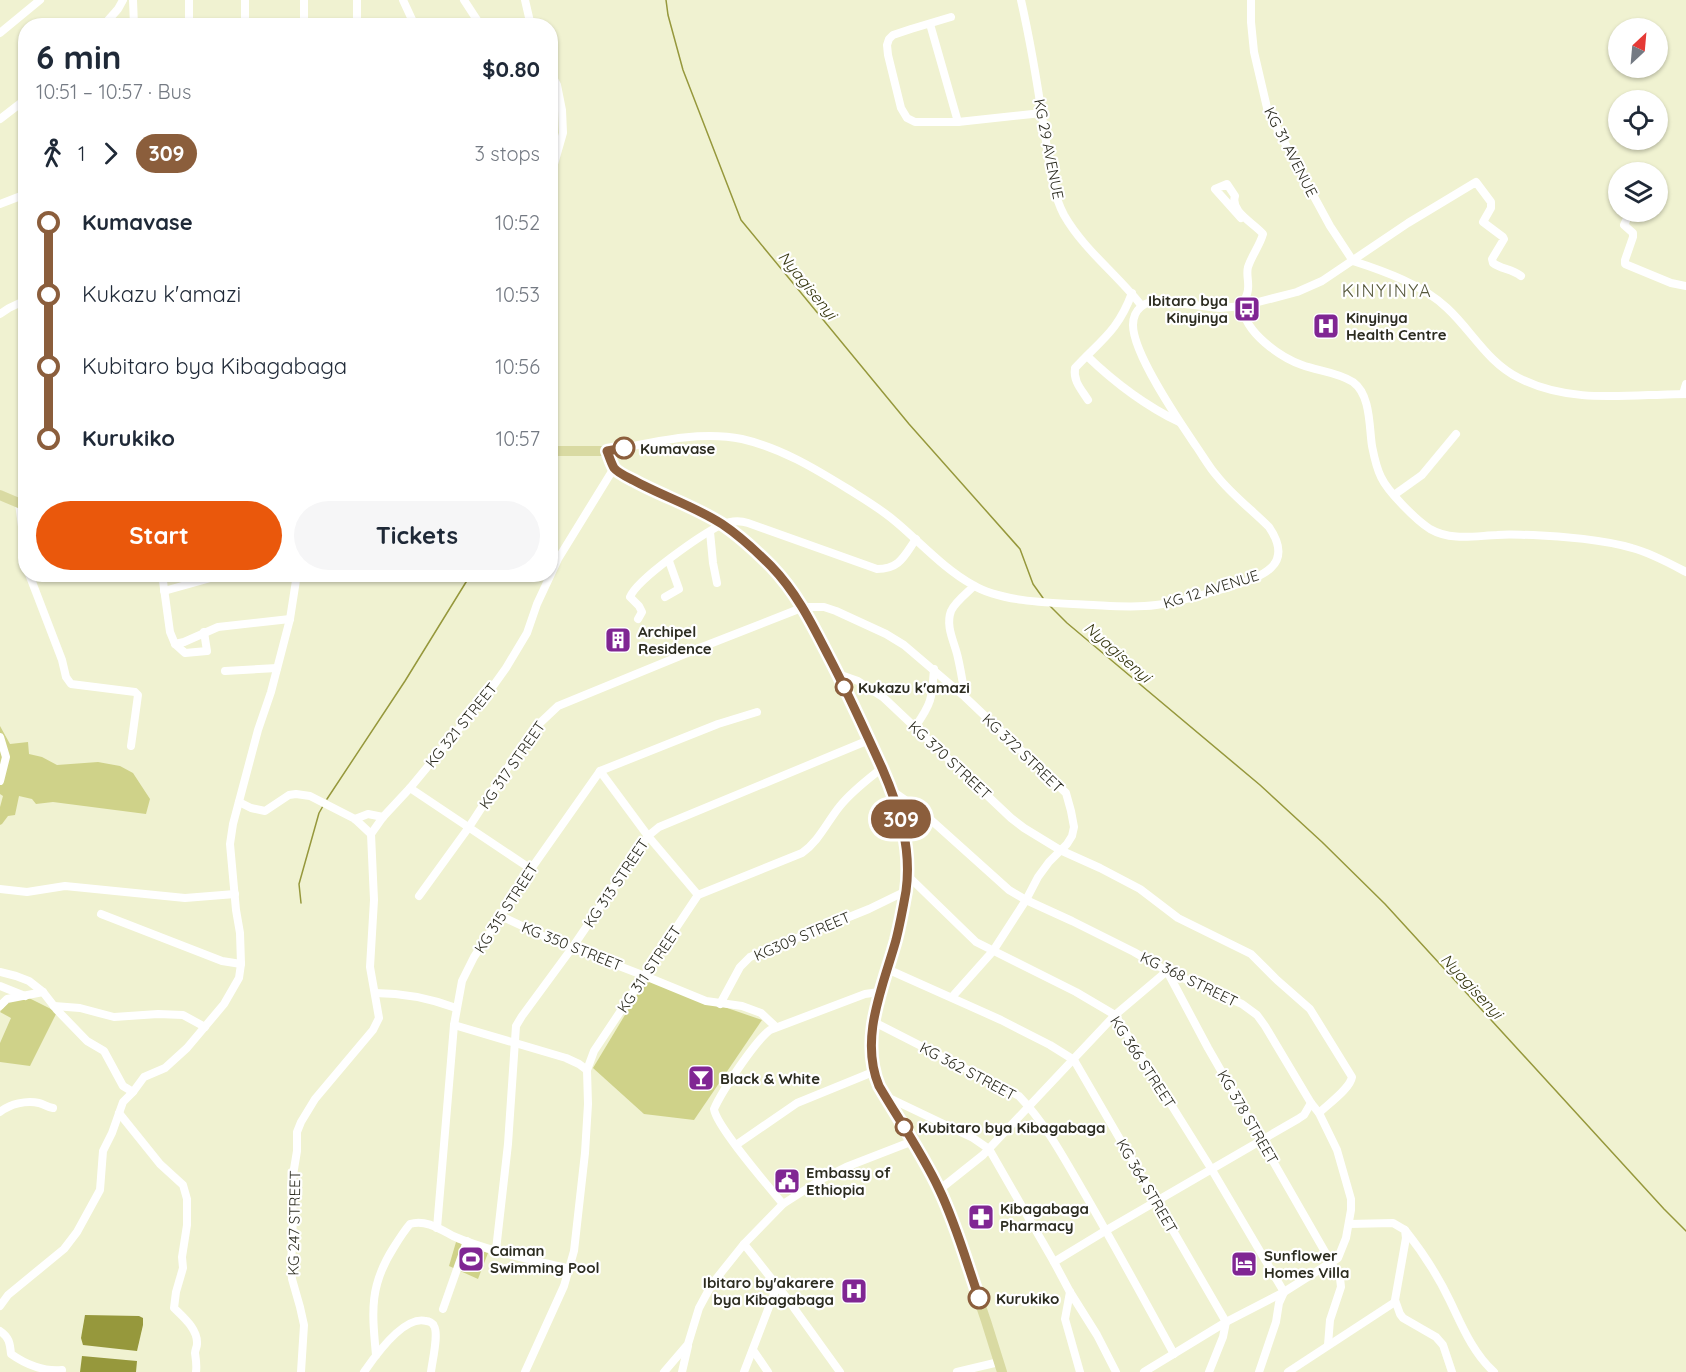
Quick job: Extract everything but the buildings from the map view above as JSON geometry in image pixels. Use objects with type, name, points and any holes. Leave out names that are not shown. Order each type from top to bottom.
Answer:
[{"type":"main road","name":"KG 12 AVENUE","points":[[558,451],[607,451]]},
{"type":"main road","points":[[607,451],[614,468],[641,485],[722,524],[752,548],[772,568],[804,608],[882,768],[896,804],[905,837],[907,875],[898,932],[879,992],[871,1044],[873,1072],[913,1141],[950,1215],[1000,1367]]},
{"type":"main road","points":[[0,495],[18,502]]},
{"type":"street","points":[[18,18],[40,0]]},
{"type":"street","points":[[110,18],[123,0]]},
{"type":"street","points":[[133,0],[134,18]]},
{"type":"street","points":[[189,0],[189,18]]},
{"type":"street","points":[[245,0],[245,18]]},
{"type":"street","points":[[304,0],[304,18]]},
{"type":"street","points":[[357,0],[357,18]]},
{"type":"street","points":[[403,0],[411,18]]},
{"type":"street","points":[[464,0],[476,18]]},
{"type":"street","points":[[525,0],[529,18]]},
{"type":"street","name":"KG 29 AVENUE","points":[[1021,0],[1051,172],[1063,213],[1083,242],[1132,293],[1141,306]]},
{"type":"street","name":"KG 31 AVENUE","points":[[1251,0],[1254,51],[1268,111],[1330,226],[1353,261]]},
{"type":"street","points":[[951,17],[911,28],[889,39],[888,55],[901,108],[907,118],[915,122],[958,122],[1042,113]]},
{"type":"street","points":[[0,33],[18,18]]},
{"type":"street","points":[[930,24],[958,122]]},
{"type":"street","points":[[558,91],[563,133],[558,150]]},
{"type":"street","points":[[0,119],[18,105]]},
{"type":"street","points":[[1141,306],[1151,301],[1159,301],[1206,307],[1243,306],[1298,292],[1322,281],[1408,223],[1476,182],[1491,202],[1491,207],[1483,222],[1504,239],[1492,259],[1493,263],[1521,276]]},
{"type":"street","points":[[1240,218],[1215,189],[1227,183],[1235,196],[1233,201],[1235,208],[1263,234],[1248,268],[1248,290],[1243,306],[1248,323],[1260,339],[1296,363],[1334,373],[1359,388],[1366,404],[1376,464],[1381,478],[1394,495],[1430,529],[1444,535],[1470,537],[1536,535],[1596,541],[1633,548],[1686,572]]},
{"type":"street","points":[[0,204],[18,197]]},
{"type":"street","points":[[1625,222],[1624,225],[1633,233],[1633,237],[1625,264],[1671,283],[1686,286]]},
{"type":"street","points":[[1353,261],[1419,288],[1435,298],[1449,310],[1491,358],[1518,378],[1534,384],[1558,392],[1583,396],[1684,394],[1686,384]]},
{"type":"street","points":[[1088,400],[1075,381],[1075,368],[1105,339],[1120,320],[1132,293]]},
{"type":"street","points":[[0,314],[18,304]]},
{"type":"street","name":"KG 12 AVENUE","points":[[607,451],[699,436],[720,436],[756,443],[792,456],[870,503],[974,586],[1005,597],[1128,607],[1157,605],[1224,589],[1258,578],[1269,571],[1279,553],[1275,536],[1269,527],[1216,476],[1180,422],[1140,352],[1133,324],[1141,306]]},
{"type":"street","points":[[1087,356],[1134,396],[1180,422]]},
{"type":"street","points":[[1394,495],[1422,475],[1456,434]]},
{"type":"street","name":"KG 321 STREET","points":[[558,560],[614,468]]},
{"type":"street","points":[[638,619],[642,612],[630,597],[640,583],[691,544],[722,524],[742,521],[877,569],[888,569],[901,561],[916,539]]},
{"type":"street","points":[[710,532],[717,583]]},
{"type":"street","points":[[665,597],[679,589],[669,561]]},
{"type":"street","points":[[32,582],[66,676],[71,684],[135,692],[138,695],[131,746]]},
{"type":"street","points":[[163,582],[170,632],[175,644],[185,653],[207,651],[204,632]]},
{"type":"street","points":[[164,591],[196,582]]},
{"type":"street","points":[[0,1306],[8,1295],[64,1249],[76,1232],[100,1190],[103,1151],[123,1102],[144,1077],[165,1068],[187,1048],[224,1004],[237,984],[241,964],[240,933],[230,844],[234,815],[271,692],[290,619],[296,582]]},
{"type":"street","name":"KG 321 STREET","points":[[371,834],[382,817],[410,789],[506,668],[527,633],[548,582]]},
{"type":"street","points":[[965,697],[950,619],[951,611],[956,604],[974,586]]},
{"type":"street","name":"KG 372 STREET","points":[[804,608],[828,608],[863,622],[904,645],[965,697],[1066,793],[1074,827],[1072,836],[1038,876],[1026,900],[993,951],[952,998]]},
{"type":"street","name":"KG 317 STREET","points":[[419,896],[469,827],[529,735],[558,706],[702,646],[804,608]]},
{"type":"street","points":[[175,644],[218,627],[290,619]]},
{"type":"street","points":[[225,671],[276,668]]},
{"type":"street","points":[[915,728],[930,703],[934,669]]},
{"type":"street","name":"KG 370 STREET","points":[[838,674],[869,687],[884,698],[1017,823],[1060,850],[1140,889],[1178,918],[1248,952],[1277,981],[1306,1004],[1352,1077],[1347,1087],[1319,1113]]},
{"type":"street","points":[[757,712],[718,724],[600,771],[648,836],[698,896],[810,848],[849,795],[882,768]]},
{"type":"street","points":[[0,736],[6,757],[0,781]]},
{"type":"street","name":"KG 313 STREET","points":[[496,1250],[516,1026],[648,836],[659,826],[869,740]]},
{"type":"street","name":"KG 315 STREET","points":[[437,1228],[454,1025],[462,981],[531,869],[600,771]]},
{"type":"street","points":[[410,789],[531,869]]},
{"type":"street","name":"KG 368 STREET","points":[[891,790],[921,811],[997,881],[1026,900],[1093,931],[1167,971],[1242,1004],[1257,1015],[1319,1113],[1336,1150],[1349,1191],[1351,1210],[1349,1224],[1342,1250],[1338,1258],[1331,1262]]},
{"type":"street","points":[[239,802],[265,811],[289,795],[310,796],[355,819],[371,834],[374,900],[370,967],[375,993],[398,993],[432,999],[456,1008]]},
{"type":"street","points":[[355,819],[368,813],[382,817]]},
{"type":"street","name":"KG 366 STREET","points":[[907,875],[976,942],[1116,1015],[1284,1292]]},
{"type":"street","points":[[0,889],[27,892],[65,886],[185,898],[236,894]]},
{"type":"street","name":"KG309 STREET","points":[[720,1004],[740,967],[750,957],[869,909],[906,891]]},
{"type":"street","name":"KG 311 STREET","points":[[525,1372],[564,1286],[574,1251],[585,1153],[588,1104],[587,1070],[603,1036],[698,896]]},
{"type":"street","points":[[101,914],[222,961],[241,964]]},
{"type":"street","name":"KG 350 STREET","points":[[501,916],[572,948],[706,1001],[742,1006],[761,1013],[776,1027]]},
{"type":"street","name":"KG 364 STREET","points":[[887,969],[1020,1030],[1074,1060],[1226,1322]]},
{"type":"street","points":[[939,1190],[989,1149],[1116,1015],[1167,971]]},
{"type":"street","name":"KG 378 STREET","points":[[1167,971],[1208,1048],[1341,1282],[1330,1320],[1328,1345]]},
{"type":"street","points":[[0,972],[29,981],[43,992],[87,1041],[104,1051],[121,1084],[133,1092]]},
{"type":"street","points":[[0,986],[26,996]]},
{"type":"street","points":[[0,1006],[7,999],[43,992]]},
{"type":"street","points":[[783,1204],[736,1145],[715,1115],[714,1108],[764,1034],[776,1027],[865,994],[879,992]]},
{"type":"street","name":"KG 247 STREET","points":[[301,1372],[304,1325],[291,1268],[293,1216],[291,1187],[297,1151],[297,1132],[319,1093],[377,1024],[379,1018],[375,993]]},
{"type":"street","points":[[54,1006],[80,1008],[114,1017],[183,1015],[204,1027]]},
{"type":"street","name":"KG 362 STREET","points":[[874,1022],[1019,1096],[1029,1107],[1052,1139],[1174,1354]]},
{"type":"street","points":[[454,1025],[566,1058],[587,1070]]},
{"type":"street","points":[[736,1145],[797,1103],[873,1072]]},
{"type":"street","points":[[885,1096],[973,1138],[989,1149],[1097,1335],[1116,1372]]},
{"type":"street","points":[[0,1112],[12,1104],[38,1103],[53,1108]]},
{"type":"street","points":[[1054,1262],[1298,1119],[1304,1115],[1311,1103]]},
{"type":"street","points":[[119,1113],[160,1164],[183,1185],[187,1199],[187,1225],[182,1257],[183,1268],[174,1308],[192,1328],[195,1336],[197,1343],[196,1372]]},
{"type":"street","points":[[682,1372],[688,1344],[704,1298],[712,1284],[744,1244],[783,1204],[822,1179],[846,1167],[913,1141]]},
{"type":"street","points":[[376,1355],[373,1322],[374,1295],[383,1264],[410,1224],[420,1222],[467,1241],[570,1269]]},
{"type":"street","points":[[1349,1224],[1393,1223],[1405,1230],[1418,1246],[1441,1284],[1479,1356],[1494,1372]]},
{"type":"street","points":[[1405,1230],[1406,1238],[1395,1302],[1403,1317],[1436,1337],[1443,1345],[1452,1372]]},
{"type":"street","points":[[443,1309],[467,1241]]},
{"type":"street","points":[[744,1244],[840,1372]]},
{"type":"street","points":[[1144,1372],[1226,1322],[1284,1292],[1331,1262]]},
{"type":"street","points":[[744,1372],[777,1286]]},
{"type":"street","points":[[1070,1292],[1065,1319],[1080,1372]]},
{"type":"street","points":[[1259,1372],[1284,1292]]},
{"type":"street","points":[[1288,1372],[1395,1302]]},
{"type":"street","points":[[364,1372],[389,1340],[409,1324],[421,1320],[429,1321],[434,1326],[436,1334],[431,1372]]},
{"type":"street","points":[[1209,1372],[1223,1337],[1226,1322]]},
{"type":"street","points":[[0,1331],[10,1341],[11,1354],[36,1368],[62,1370]]},
{"type":"street","points":[[664,1372],[688,1344]]},
{"type":"street","points":[[753,1350],[768,1372]]},
{"type":"street","points":[[957,1372],[1000,1367]]},
{"type":"green space","points":[[0,726],[10,744],[28,742],[29,754],[42,757],[57,765],[98,762],[120,766],[133,773],[150,799],[146,814],[53,802],[36,804],[32,799],[19,796],[15,815],[8,816],[0,825],[0,807],[3,796],[0,794]]},
{"type":"green space","points":[[646,980],[762,1020],[694,1120],[644,1114],[593,1068]]},
{"type":"green space","points":[[29,998],[57,1012],[30,1066],[0,1062],[0,1043],[11,1018],[0,1012],[9,1001]]},
{"type":"green space","points":[[456,1242],[488,1253],[478,1279],[449,1266]]},
{"type":"shaded area","points":[[85,1315],[143,1318],[137,1351],[83,1345],[81,1338]]},
{"type":"shaded area","points":[[82,1356],[137,1361],[136,1372],[80,1372]]},
{"type":"waterway","name":"Nyagisenyi","points":[[666,0],[683,70],[741,220],[909,424],[1020,549],[1033,584],[1043,598]]},
{"type":"waterway","points":[[327,799],[405,681],[466,582]]},
{"type":"waterway","name":"Nyagisenyi","points":[[1050,606],[1067,623],[1260,785],[1322,842],[1385,904],[1686,1231]]},
{"type":"waterway","points":[[301,903],[299,884],[323,806]]},
{"type":"bus line","name":"309","points":[[624,448],[607,451],[614,468],[635,482],[722,524],[752,548],[783,581],[804,608],[838,674],[886,779],[905,837],[907,875],[902,916],[876,1007],[871,1044],[873,1072],[939,1190],[979,1298]]},
{"type":"place","name":"Ibitaro bya Kinyinya","points":[[1247,309]]},
{"type":"place","name":"Kinyinya Health Centre","points":[[1326,326]]},
{"type":"place","name":"Kumavase","points":[[624,448]]},
{"type":"place","name":"Archipel Residence","points":[[618,640]]},
{"type":"place","name":"Kukazu k'amazi","points":[[844,687]]},
{"type":"place","name":"Black & White","points":[[701,1078]]},
{"type":"place","name":"Kubitaro bya Kibagabaga","points":[[904,1127]]},
{"type":"place","name":"Embassy of Ethiopia","points":[[787,1181]]},
{"type":"place","name":"Kibagabaga Pharmacy","points":[[981,1217]]},
{"type":"place","name":"Caiman Swimming Pool","points":[[471,1259]]},
{"type":"place","name":"Sunflower Homes Villa","points":[[1244,1264]]},
{"type":"place","name":"Ibitaro by'akarere bya Kibagabaga","points":[[854,1291]]},
{"type":"place","name":"Kurukiko","points":[[979,1298]]},
{"type":"district","name":"KINYINYA","points":[[1387,290]]}]
